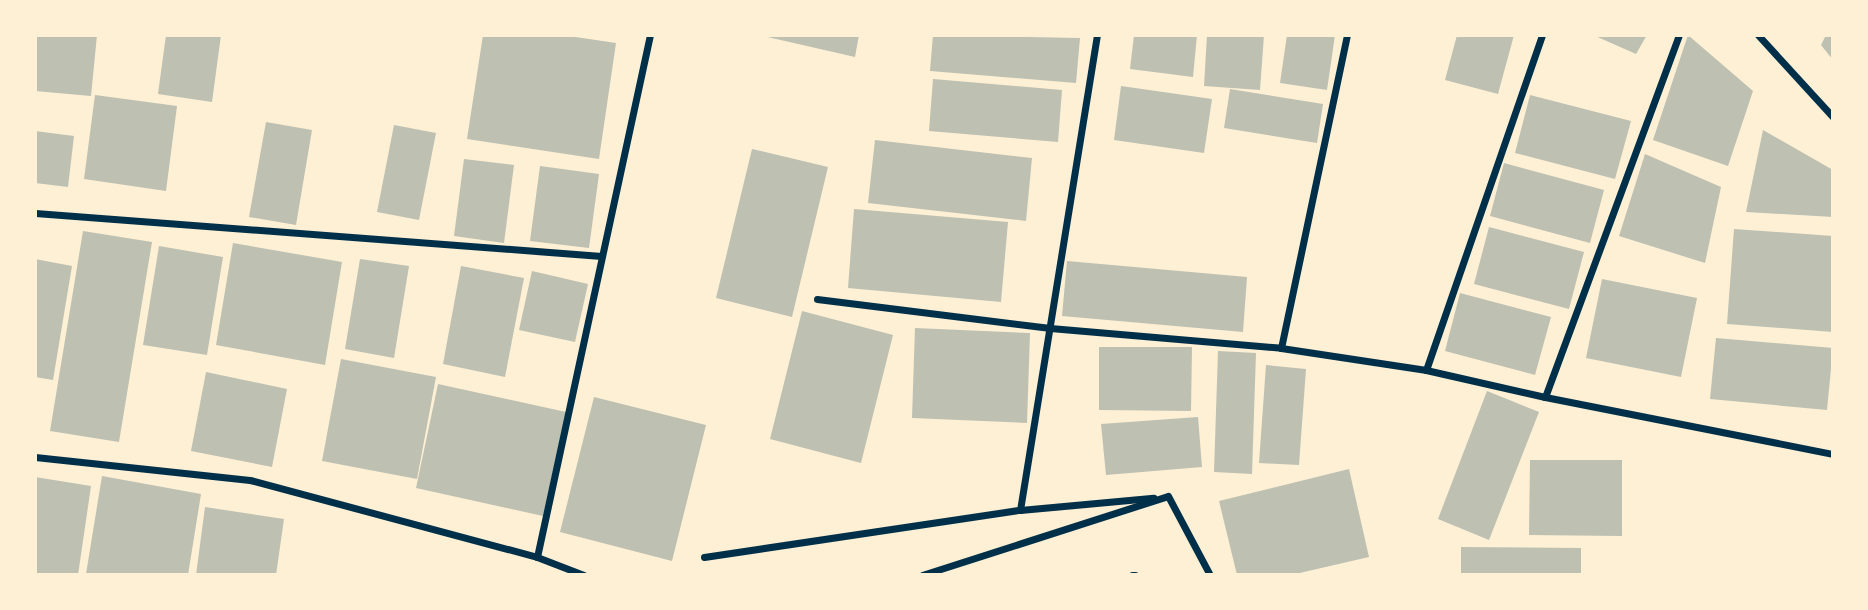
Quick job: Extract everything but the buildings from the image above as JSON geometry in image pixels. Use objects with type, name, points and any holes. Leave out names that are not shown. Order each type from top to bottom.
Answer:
[{"type":"street","points":[[537,557],[650,35]]},
{"type":"street","points":[[1020,510],[1097,35]]},
{"type":"street","points":[[1281,348],[1347,35]]},
{"type":"street","points":[[1426,370],[1542,35]]},
{"type":"street","points":[[1545,397],[1679,35]]},
{"type":"street","points":[[1758,35],[1833,117]]},
{"type":"street","points":[[35,213],[601,257]]},
{"type":"street","points":[[817,299],[1050,328],[1281,348],[1426,370],[1545,397],[1833,454]]},
{"type":"street","points":[[35,457],[250,480],[537,557],[584,575]]},
{"type":"street","points":[[704,557],[1020,510],[1168,496]]},
{"type":"street","points":[[922,575],[1168,496]]},
{"type":"street","points":[[1168,496],[1210,575]]}]
